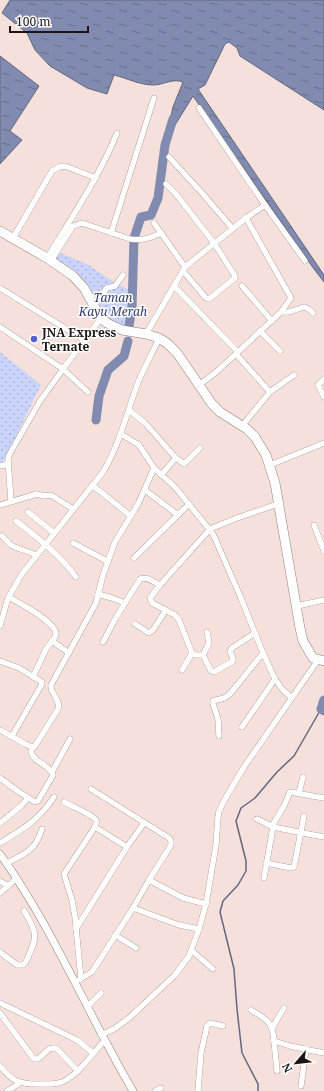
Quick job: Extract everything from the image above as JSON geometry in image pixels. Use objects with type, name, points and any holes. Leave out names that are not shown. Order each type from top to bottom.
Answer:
[{"type":"highway","points":[[0,231],[49,259],[73,276],[84,288],[101,318],[113,327],[159,338],[168,344],[177,354],[212,404],[220,412],[242,426],[255,437],[270,465],[304,641],[313,658],[321,661]]},
{"type":"street","points":[[110,233],[154,98]]},
{"type":"street","points":[[199,108],[305,261]]},
{"type":"street","points":[[49,259],[96,178],[117,133]]},
{"type":"street","points":[[169,157],[233,229]]},
{"type":"street","points":[[13,238],[52,171],[59,166],[65,166],[96,178]]},
{"type":"street","points":[[154,223],[184,269],[206,298],[209,299],[235,278],[235,273],[214,244],[176,194],[166,184]]},
{"type":"street","points":[[146,334],[184,269],[246,218],[265,205]]},
{"type":"street","points":[[199,385],[215,373],[272,321],[291,300],[246,218]]},
{"type":"street","points":[[49,259],[73,226],[82,223],[130,240],[147,240],[161,233]]},
{"type":"street","points":[[94,305],[107,288],[115,286],[123,275]]},
{"type":"street","points":[[174,286],[237,353],[270,392]]},
{"type":"street","points":[[242,286],[272,321]]},
{"type":"street","points":[[0,288],[84,340]]},
{"type":"street","points":[[281,312],[289,312],[304,307],[313,313]]},
{"type":"street","points":[[11,502],[8,460],[11,450],[40,401],[101,318]]},
{"type":"street","points":[[0,327],[63,369],[88,392]]},
{"type":"street","points":[[260,332],[280,351]]},
{"type":"street","points":[[0,626],[9,596],[22,574],[103,472],[110,460],[121,434],[140,379],[159,338]]},
{"type":"street","points":[[242,426],[270,392],[294,375]]},
{"type":"street","points":[[324,379],[318,385],[324,397]]},
{"type":"street","points":[[129,410],[146,423],[176,458],[184,464],[186,464],[200,448]]},
{"type":"street","points":[[121,434],[139,445],[154,468],[175,487],[210,529],[275,679],[282,689],[292,698]]},
{"type":"street","points":[[270,465],[324,443]]},
{"type":"street","points":[[161,475],[176,458]]},
{"type":"street","points":[[0,466],[9,468]]},
{"type":"street","points":[[52,772],[33,757],[31,752],[58,709],[58,702],[51,688],[93,608],[107,561],[115,542],[145,490],[154,468]]},
{"type":"street","points":[[92,485],[131,516]]},
{"type":"street","points":[[145,490],[178,515]]},
{"type":"street","points":[[0,505],[37,494],[44,496],[51,495],[73,509]]},
{"type":"street","points":[[134,558],[190,504]]},
{"type":"street","points":[[203,655],[196,655],[192,653],[178,620],[174,615],[151,601],[150,598],[210,529],[278,504]]},
{"type":"street","points":[[28,512],[54,533]]},
{"type":"street","points":[[16,521],[45,544],[76,577]]},
{"type":"street","points":[[314,525],[323,549]]},
{"type":"street","points":[[2,536],[9,544],[37,555]]},
{"type":"street","points":[[73,543],[107,561]]},
{"type":"street","points":[[103,642],[140,579],[147,578],[160,585]]},
{"type":"street","points":[[98,594],[125,603]]},
{"type":"street","points":[[9,596],[34,611],[49,624],[56,634],[46,649],[33,677]]},
{"type":"street","points":[[297,606],[324,600]]},
{"type":"street","points":[[134,624],[149,633],[153,630],[166,610]]},
{"type":"street","points":[[203,655],[209,643],[207,632]]},
{"type":"street","points":[[203,655],[211,671],[214,672],[233,661],[230,651],[232,648],[255,633]]},
{"type":"street","points":[[52,641],[69,654]]},
{"type":"street","points":[[182,670],[192,653]]},
{"type":"street","points":[[219,736],[218,719],[213,701],[224,698],[230,694],[263,653]]},
{"type":"street","points":[[0,661],[19,668],[42,682],[42,686],[12,736]]},
{"type":"street","points":[[0,1066],[7,1074],[20,1083],[54,1084],[62,1082],[78,1071],[93,1053],[102,1038],[122,1024],[162,989],[175,975],[192,951],[200,929],[215,852],[219,811],[244,767],[292,698],[321,661]]},
{"type":"street","points":[[242,727],[275,679]]},
{"type":"street","points":[[0,730],[24,744],[33,747]]},
{"type":"street","points":[[0,778],[35,802],[38,800],[53,776],[52,772],[70,739]]},
{"type":"street","points":[[299,793],[303,777]]},
{"type":"street","points":[[78,980],[92,972],[171,845],[169,838],[91,789]]},
{"type":"street","points":[[264,878],[273,826],[289,794],[293,792],[324,798]]},
{"type":"street","points":[[0,843],[33,822],[47,808],[54,797]]},
{"type":"street","points":[[0,823],[22,805],[28,798]]},
{"type":"street","points":[[64,802],[95,819],[96,823],[95,827],[64,874],[72,900],[76,929],[78,980]]},
{"type":"street","points":[[266,863],[293,868],[304,816]]},
{"type":"street","points":[[257,819],[273,826],[324,837]]},
{"type":"street","points":[[76,929],[127,847],[144,823]]},
{"type":"street","points":[[95,827],[127,847]]},
{"type":"street","points":[[6,863],[32,849],[39,840],[42,829]]},
{"type":"street","points":[[0,854],[17,878],[78,980],[87,1007],[102,1038],[133,1091]]},
{"type":"street","points":[[0,893],[17,878]]},
{"type":"street","points":[[149,880],[183,898],[206,904]]},
{"type":"street","points":[[0,881],[8,886]]},
{"type":"street","points":[[133,908],[179,925],[200,929]]},
{"type":"street","points":[[0,952],[17,965],[23,965],[26,962],[35,936],[32,923],[24,911]]},
{"type":"street","points":[[116,935],[136,948]]},
{"type":"street","points":[[192,951],[214,970]]},
{"type":"street","points":[[87,1007],[101,993]]},
{"type":"street","points":[[0,1003],[77,1040],[93,1053]]},
{"type":"street","points":[[272,1028],[284,1008]]},
{"type":"street","points":[[251,1010],[269,1022],[272,1028],[277,1071]]},
{"type":"street","points":[[0,1013],[34,1059],[38,1059],[50,1048],[56,1048],[78,1071]]},
{"type":"street","points":[[198,1091],[201,1053],[207,1026],[210,1023],[223,1026]]},
{"type":"street","points":[[274,1041],[324,1053]]},
{"type":"street","points":[[301,1086],[306,1049]]},
{"type":"street","points":[[7,1091],[20,1083]]},
{"type":"street","points":[[154,1091],[161,1088]]},
{"type":"green space","name":"Taman Kayu Merah","points":[[58,252],[87,264],[117,284],[131,291],[131,309],[128,324],[121,328],[109,323],[84,294],[51,264]]},
{"type":"green space","points":[[0,352],[41,385],[3,463],[0,464]]},
{"type":"water","points":[[10,0],[324,0],[324,110],[240,56],[237,48],[229,42],[225,44],[205,85],[198,89],[324,275],[324,282],[193,96],[172,130],[168,129],[173,107],[183,82],[172,81],[157,85],[148,85],[114,75],[107,94],[87,88],[50,66],[35,50],[27,33],[2,13]]},
{"type":"water","points":[[0,56],[39,86],[10,131],[22,140],[0,164]]},
{"type":"waterway","points":[[129,326],[132,308],[134,238],[141,217],[151,215],[158,198],[165,145],[173,119]]},
{"type":"waterway","points":[[96,420],[99,396],[108,370],[124,356],[128,341]]},
{"type":"waterway","points":[[324,700],[321,709],[324,711]]},
{"type":"waterway","points":[[258,1091],[258,1084],[242,1053],[234,969],[220,912],[223,901],[238,885],[246,871],[246,861],[236,821],[241,808],[255,798],[277,772],[294,756],[321,709]]},
{"type":"place","name":"JNA Express Ternate","points":[[34,339]]}]
